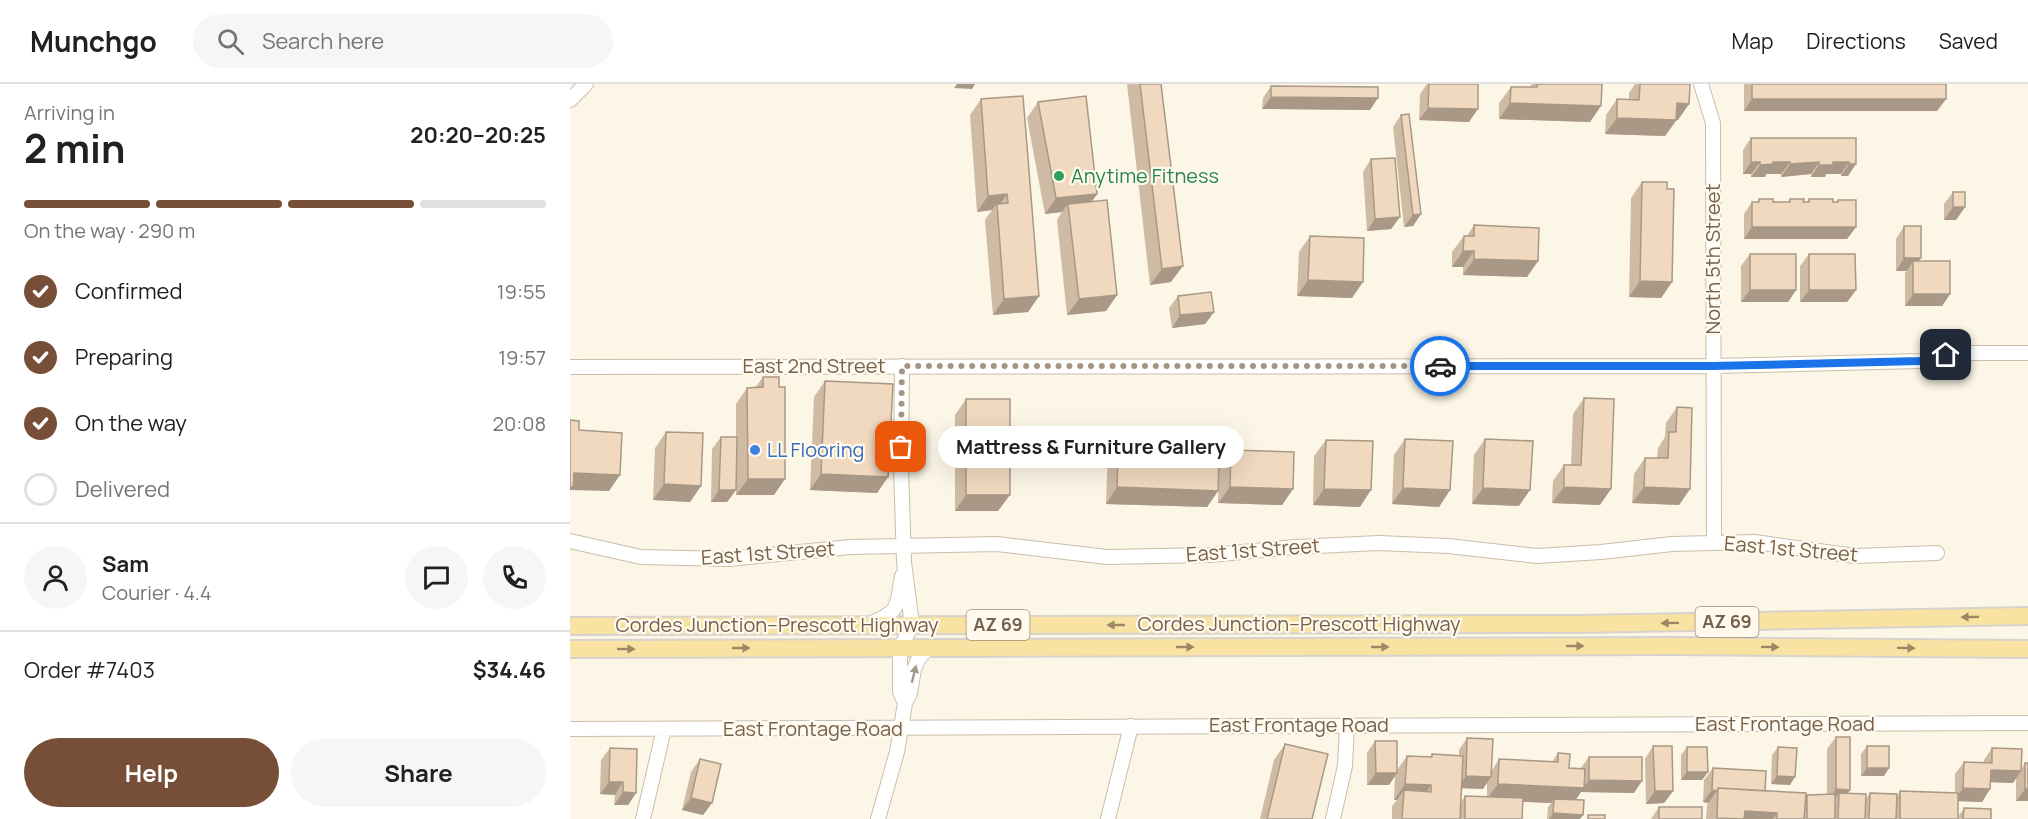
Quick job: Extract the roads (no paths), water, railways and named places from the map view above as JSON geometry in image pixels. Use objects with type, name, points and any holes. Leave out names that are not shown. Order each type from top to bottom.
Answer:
[{"type":"main road","name":"Cordes Junction–Prescott Highway","points":[[570,626],[1600,624],[2028,616]]},
{"type":"main road","name":"Cordes Junction–Prescott Highway","points":[[570,649],[1673,646],[2028,649]]},
{"type":"street","points":[[570,100],[586,84]]},
{"type":"street","name":"North 5th Street","points":[[1701,84],[1713,123],[1714,543]]},
{"type":"street","name":"East 2nd Street","points":[[570,367],[1713,366],[1920,361],[1956,353],[2028,352]]},
{"type":"street","points":[[902,366],[903,547],[912,625],[900,648],[900,692],[905,703]]},
{"type":"street","name":"East 1st Street","points":[[570,542],[641,557],[720,559],[850,547],[997,544],[1107,557],[1210,555],[1294,546],[1379,543],[1449,546],[1537,556],[1671,544],[1755,542],[1855,556],[1937,553]]},
{"type":"street","points":[[867,625],[893,612],[897,605],[904,562]]},
{"type":"street","points":[[878,819],[897,752],[905,703],[910,693],[914,669],[919,658],[928,648]]},
{"type":"street","name":"East Frontage Road","points":[[570,729],[2028,723]]},
{"type":"street","points":[[1333,819],[1345,766],[1347,725]]},
{"type":"street","points":[[1108,819],[1131,726]]},
{"type":"street","points":[[642,819],[664,729]]},
{"type":"place","name":"Anytime Fitness","points":[[1059,176]]},
{"type":"place","name":"Mattress & Furniture Gallery","points":[[901,447]]},
{"type":"place","name":"LL Flooring","points":[[755,450]]}]
